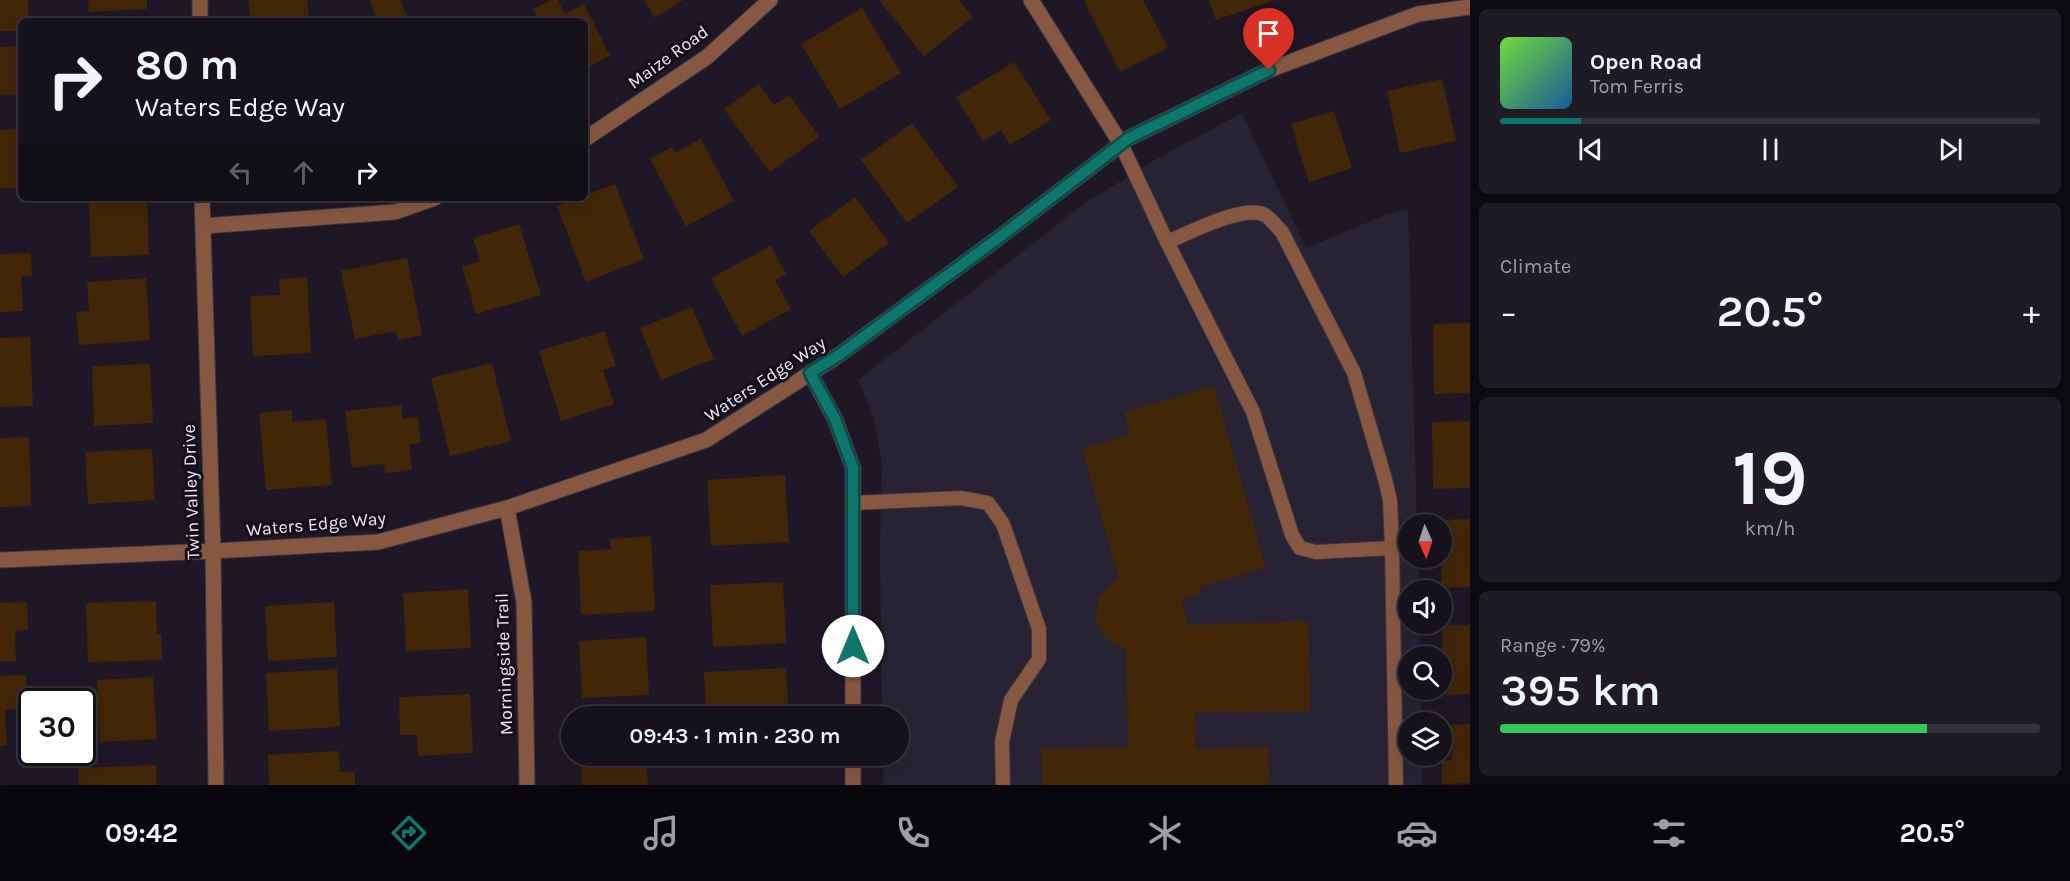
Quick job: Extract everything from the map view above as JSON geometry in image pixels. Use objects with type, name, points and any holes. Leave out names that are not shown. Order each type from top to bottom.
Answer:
[{"type":"street","points":[[200,0],[200,18]]},
{"type":"street","name":"Maize Road","points":[[588,137],[707,57],[770,0]]},
{"type":"street","points":[[1031,0],[1121,144]]},
{"type":"street","name":"Waters Edge Way","points":[[0,560],[213,552],[378,542],[507,507],[706,440],[839,355],[1129,138],[1269,70],[1418,14],[1470,7]]},
{"type":"street","name":"Twin Valley Drive","points":[[202,201],[213,552],[216,785]]},
{"type":"street","points":[[203,226],[395,212],[426,201]]},
{"type":"street","points":[[810,373],[835,419],[853,468],[853,706]]},
{"type":"street","name":"Morningside Trail","points":[[507,507],[524,602],[527,785]]},
{"type":"street","points":[[853,766],[854,785]]},
{"type":"lane","points":[[1121,144],[1252,412],[1292,535],[1300,548],[1316,552],[1392,548]]},
{"type":"lane","points":[[1167,242],[1233,216],[1250,212],[1265,215],[1282,232],[1354,373],[1390,500],[1396,785]]},
{"type":"lane","points":[[853,503],[961,498],[988,503],[1003,524],[1039,629],[1039,659],[1011,700],[1002,742],[1003,785]]},
{"type":"shaded area","points":[[1242,113],[1306,248],[1385,215],[1408,209],[1417,514],[1398,514],[1398,568],[1418,568],[1419,580],[1398,580],[1398,634],[1420,634],[1420,646],[1398,646],[1398,700],[1421,700],[1421,712],[1398,712],[1398,766],[1422,766],[1422,785],[883,785],[883,766],[909,766],[909,706],[882,706],[880,547],[882,464],[873,415],[858,380],[1085,203],[1160,157]]},
{"type":"building","points":[[0,0],[28,0],[29,18],[18,18],[18,31],[0,31]]},
{"type":"building","points":[[88,0],[147,0],[147,9],[89,12]]},
{"type":"building","points":[[248,0],[307,0],[310,18],[251,18]]},
{"type":"building","points":[[370,0],[401,0],[407,18],[376,18]]},
{"type":"building","points":[[551,0],[558,0],[565,14],[584,4],[610,56],[588,67],[588,18],[538,18],[533,9]]},
{"type":"building","points":[[644,0],[683,0],[655,18]]},
{"type":"building","points":[[879,0],[959,0],[973,17],[924,56]]},
{"type":"building","points":[[1143,0],[1168,48],[1120,72],[1084,1]]},
{"type":"building","points":[[1209,0],[1275,0],[1216,20]]},
{"type":"building","points":[[862,8],[901,73],[840,109],[801,44]]},
{"type":"building","points":[[18,46],[18,94],[0,95],[0,47]]},
{"type":"building","points":[[1014,62],[1051,120],[1010,145],[1001,130],[983,141],[956,97]]},
{"type":"building","points":[[1442,79],[1456,141],[1400,153],[1387,91]]},
{"type":"building","points":[[759,84],[774,105],[789,95],[819,137],[770,172],[724,109]]},
{"type":"building","points":[[1334,111],[1352,168],[1309,182],[1291,124]]},
{"type":"building","points":[[912,123],[958,187],[907,223],[861,160]]},
{"type":"building","points":[[18,129],[18,188],[0,188],[0,130]]},
{"type":"building","points":[[701,139],[734,201],[686,226],[650,159],[672,147],[675,153]]},
{"type":"building","points":[[615,184],[644,259],[586,282],[557,206],[570,201],[588,201],[588,194]]},
{"type":"building","points":[[855,197],[889,243],[843,277],[809,231]]},
{"type":"building","points":[[89,201],[147,201],[149,255],[91,257]]},
{"type":"building","points":[[519,224],[541,295],[476,314],[462,267],[480,261],[473,238]]},
{"type":"building","points":[[771,246],[786,274],[775,280],[791,309],[742,336],[711,278]]},
{"type":"building","points":[[31,253],[32,276],[21,276],[23,311],[0,312],[0,254]]},
{"type":"building","points":[[407,258],[422,335],[398,340],[396,331],[355,339],[341,271]]},
{"type":"building","points":[[307,277],[311,353],[253,356],[250,296],[280,295],[279,279]]},
{"type":"building","points":[[146,278],[150,340],[79,345],[76,312],[89,311],[87,282]]},
{"type":"building","points":[[692,307],[714,359],[661,380],[640,328]]},
{"type":"building","points":[[1470,323],[1470,393],[1434,394],[1433,324]]},
{"type":"building","points":[[605,331],[616,366],[603,370],[614,404],[561,421],[539,351]]},
{"type":"building","points":[[30,337],[33,406],[0,407],[0,338]]},
{"type":"building","points":[[492,363],[511,441],[450,456],[431,378]]},
{"type":"building","points":[[150,364],[153,423],[94,426],[92,366]]},
{"type":"building","points":[[1214,386],[1266,568],[1202,586],[1198,595],[1181,600],[1188,625],[1308,621],[1310,711],[1195,713],[1196,749],[1268,747],[1269,785],[1042,785],[1041,749],[1128,747],[1126,648],[1114,644],[1102,635],[1096,620],[1098,598],[1119,579],[1082,448],[1130,435],[1124,412]]},
{"type":"building","points":[[401,405],[403,419],[418,417],[421,443],[409,444],[412,470],[385,473],[384,464],[352,468],[345,411]]},
{"type":"building","points":[[292,410],[292,422],[326,419],[332,485],[266,490],[259,413]]},
{"type":"building","points":[[1470,421],[1470,488],[1433,489],[1432,422]]},
{"type":"building","points":[[29,437],[31,506],[0,507],[0,438]]},
{"type":"building","points":[[152,449],[155,500],[88,504],[85,452]]},
{"type":"building","points":[[785,475],[789,542],[711,546],[707,480]]},
{"type":"building","points":[[1470,519],[1470,587],[1452,588],[1452,580],[1441,580],[1441,568],[1452,568],[1452,520]]},
{"type":"building","points":[[651,536],[655,611],[581,615],[578,551],[611,549],[610,539]]},
{"type":"building","points":[[783,582],[786,643],[713,647],[710,585]]},
{"type":"building","points":[[468,589],[471,648],[406,651],[403,593]]},
{"type":"building","points":[[156,601],[157,633],[161,634],[162,660],[88,662],[86,603]]},
{"type":"building","points":[[27,602],[28,630],[15,631],[16,661],[0,661],[0,603]]},
{"type":"building","points":[[334,602],[337,657],[268,661],[265,606]]},
{"type":"building","points":[[1470,625],[1470,694],[1452,695],[1452,646],[1443,646],[1442,634],[1452,634],[1452,626]]},
{"type":"building","points":[[646,637],[649,695],[582,698],[579,641]]},
{"type":"building","points":[[786,668],[788,706],[706,706],[704,672]]},
{"type":"building","points":[[337,669],[340,727],[269,731],[266,673]]},
{"type":"building","points":[[26,675],[26,688],[18,688],[18,709],[5,710],[7,745],[0,746],[0,676]]},
{"type":"building","points":[[153,677],[157,739],[100,742],[97,680]]},
{"type":"building","points":[[470,694],[473,753],[418,756],[417,735],[400,735],[399,697]]},
{"type":"building","points":[[1470,724],[1470,783],[1442,784],[1442,766],[1452,766],[1452,725]]},
{"type":"building","points":[[339,751],[340,772],[355,772],[355,785],[269,785],[268,755]]},
{"type":"building","points":[[156,765],[157,785],[79,785],[78,768]]},
{"type":"building","points":[[581,766],[647,766],[648,785],[582,785]]},
{"type":"route","points":[[853,646],[853,468],[835,419],[810,373],[839,355],[1001,236],[1129,138],[1269,70]]}]
